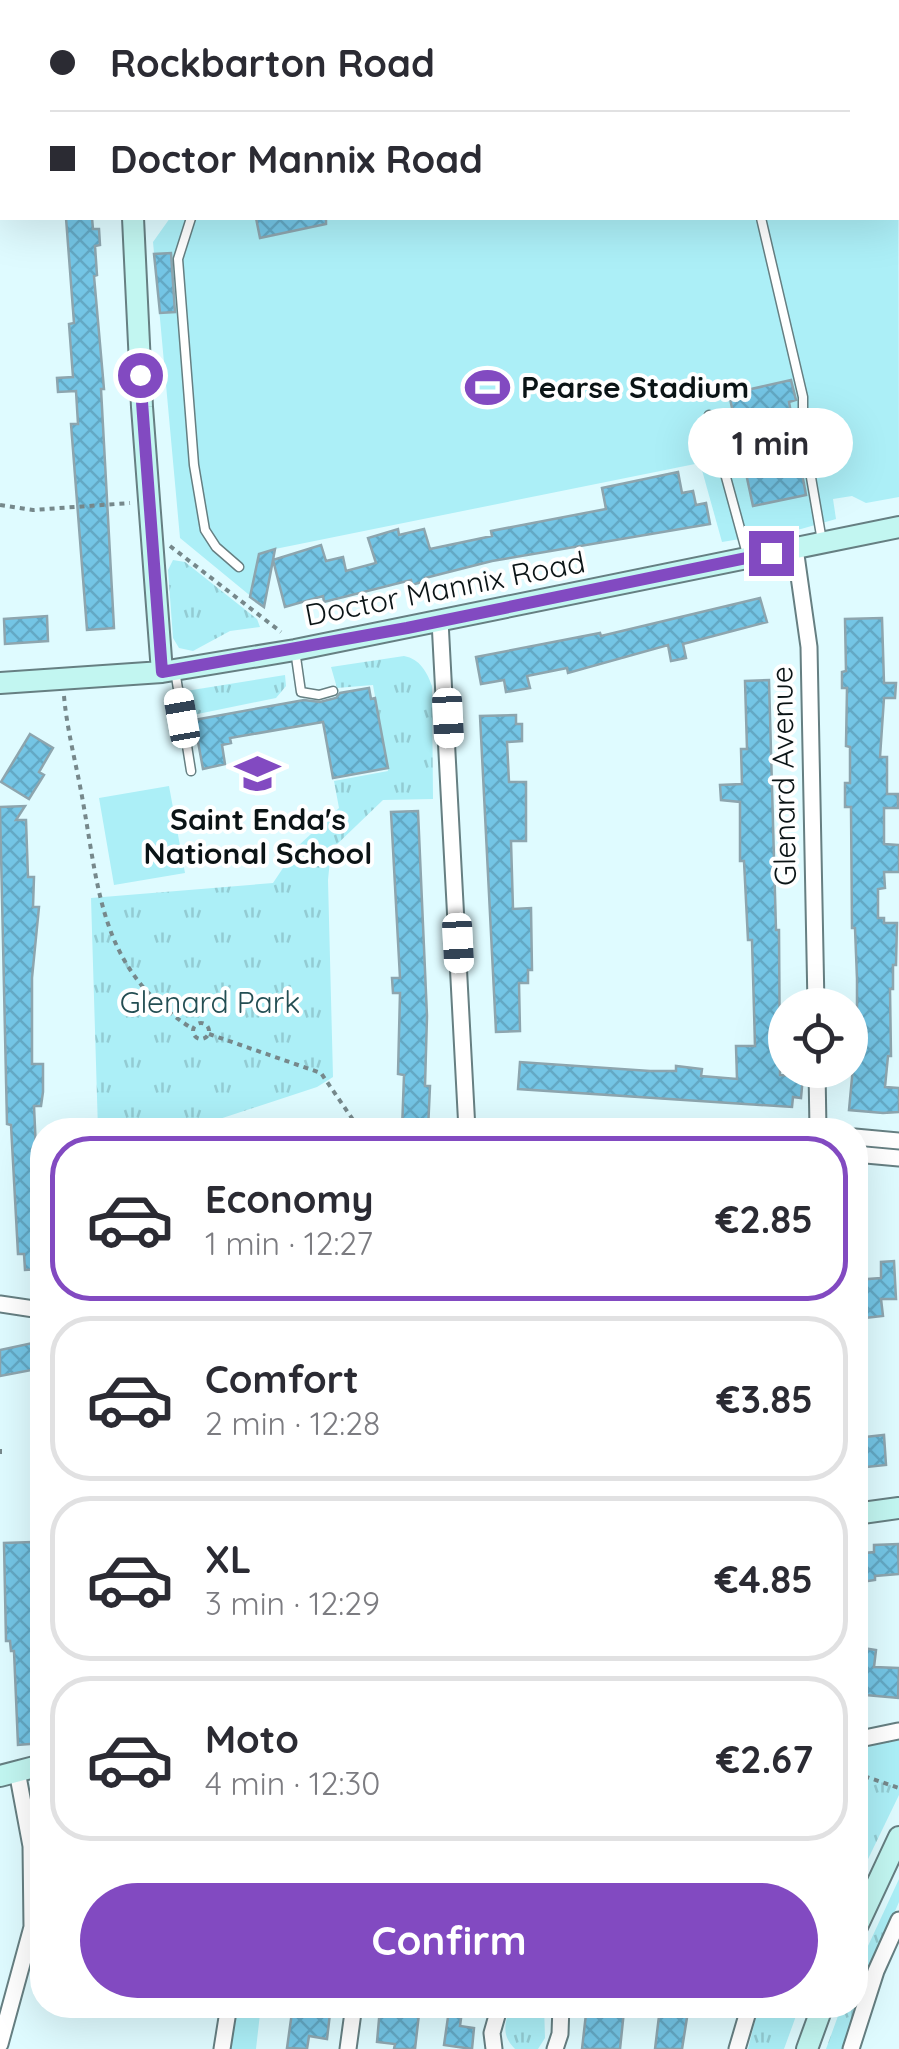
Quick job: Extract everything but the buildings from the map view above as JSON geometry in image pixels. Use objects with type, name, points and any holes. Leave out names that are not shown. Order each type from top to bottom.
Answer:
[{"type":"street","points":[[133,220],[149,501],[169,671]]},
{"type":"street","name":"Doctor Mannix Road","points":[[0,683],[169,671],[290,642],[440,621],[899,527]]},
{"type":"street","name":"Glenard Avenue","points":[[795,548],[810,648],[816,988]]},
{"type":"street","points":[[440,621],[466,1118]]},
{"type":"street","points":[[817,1088],[818,1118]]},
{"type":"street","points":[[868,1138],[899,1141]]},
{"type":"street","points":[[868,1155],[899,1158]]},
{"type":"street","points":[[0,1304],[30,1308]]},
{"type":"street","points":[[868,1512],[899,1508]]},
{"type":"street","points":[[868,1738],[898,1732]]},
{"type":"street","points":[[9,1774],[30,1840]]},
{"type":"street","points":[[868,1903],[899,1837]]},
{"type":"street","points":[[868,1996],[899,1920]]},
{"type":"street","points":[[0,2044],[30,1934]]},
{"type":"street","points":[[222,2049],[227,2018]]},
{"type":"street","points":[[348,2049],[352,2018]]},
{"type":"street","points":[[494,2049],[492,2033],[496,2018]]},
{"type":"street","points":[[556,2049],[561,2018]]},
{"type":"street","points":[[738,2049],[746,2018]]},
{"type":"street","points":[[807,2049],[818,2018]]},
{"type":"street","points":[[851,2049],[861,2018]]},
{"type":"lane","points":[[189,220],[178,259],[182,348],[200,515],[210,540],[239,567]]},
{"type":"lane","points":[[761,220],[802,396],[803,432],[822,542]]},
{"type":"lane","points":[[709,415],[748,558]]},
{"type":"lane","points":[[290,642],[301,692],[319,695],[333,691]]},
{"type":"lane","points":[[169,671],[192,772]]},
{"type":"path","points":[[0,504],[33,510],[149,501]]},
{"type":"path","points":[[152,538],[190,559],[290,642]]},
{"type":"path","points":[[63,681],[92,858],[113,942],[127,968],[178,1020],[193,1029],[196,1039],[209,1034]]},
{"type":"path","points":[[193,1029],[202,1023],[209,1034]]},
{"type":"path","points":[[209,1034],[321,1074],[352,1118]]},
{"type":"path","points":[[0,1449],[0,1460]]},
{"type":"path","points":[[868,1777],[899,1788]]},
{"type":"green space","name":"Pearse Stadium","points":[[169,220],[898,220],[899,497],[866,503],[852,496],[833,499],[836,519],[722,542],[700,463],[275,549],[264,607],[180,538],[153,242]]},
{"type":"green space","points":[[173,560],[185,562],[257,619],[260,627],[230,631],[193,651],[179,648],[173,638],[168,570]]},
{"type":"green space","name":"Glenard Park","points":[[404,656],[422,667],[432,686],[433,799],[383,800],[331,850],[328,880],[333,1077],[317,1087],[223,1118],[98,1118],[91,898],[273,883],[297,847],[339,808],[334,781],[388,771],[373,685],[337,688],[331,667]]},
{"type":"green space","points":[[285,675],[286,686],[276,698],[188,716],[186,691]]},
{"type":"green space","points":[[169,786],[185,873],[114,885],[99,798]]},
{"type":"green space","points":[[899,1740],[899,1795],[868,1859],[868,1746]]},
{"type":"green space","points":[[899,1879],[899,1902],[868,1974],[868,1946]]},
{"type":"green space","points":[[236,2018],[260,2018],[256,2049],[229,2049]]},
{"type":"green space","points":[[507,2018],[544,2018],[545,2038],[538,2049],[515,2049],[505,2028]]},
{"type":"green space","points":[[756,2018],[795,2018],[784,2049],[748,2049]]},
{"type":"green space","points":[[837,2018],[852,2018],[844,2049],[826,2049]]},
{"type":"place","name":"Pearse Stadium","points":[[488,388]]},
{"type":"place","name":"Saint Enda's National School","points":[[258,773]]},
{"type":"route","points":[[140,375],[162,672],[295,650],[771,553]]}]
